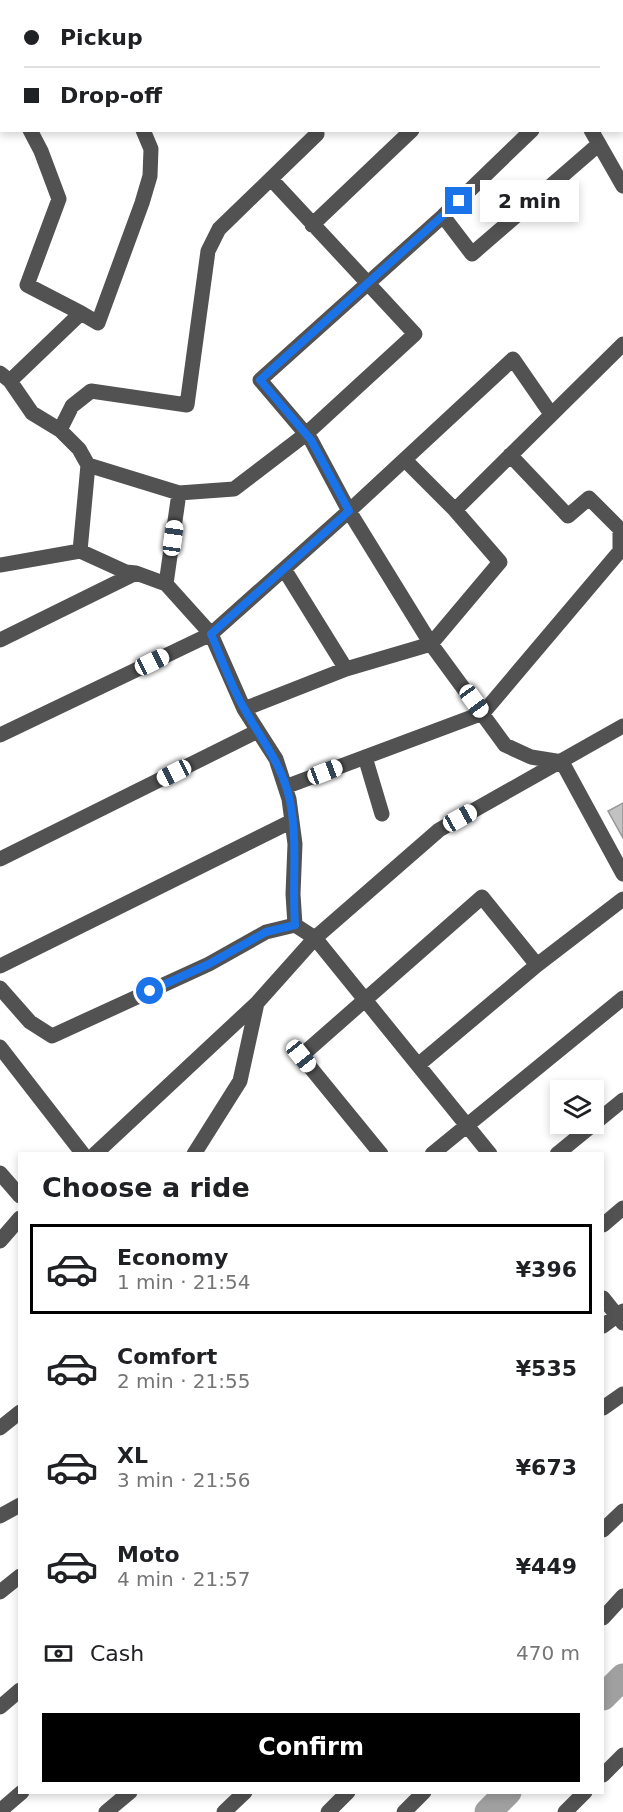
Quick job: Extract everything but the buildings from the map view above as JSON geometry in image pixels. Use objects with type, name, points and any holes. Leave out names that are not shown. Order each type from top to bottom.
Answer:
[{"type":"street","points":[[31,132],[41,151],[59,200],[27,285],[98,323],[150,177],[151,149],[144,132]]},
{"type":"street","points":[[60,430],[72,406],[91,391],[187,405],[208,251],[219,229],[316,132]]},
{"type":"street","points":[[530,132],[443,216],[260,380],[311,440],[349,511],[431,644],[505,745],[531,757],[562,762]]},
{"type":"street","points":[[592,132],[623,186]]},
{"type":"street","points":[[312,225],[397,136]]},
{"type":"street","points":[[443,216],[472,254],[599,144]]},
{"type":"street","points":[[88,465],[179,492],[234,489],[306,434],[415,334],[271,179]]},
{"type":"street","points":[[80,551],[88,465],[79,449],[60,430],[32,413],[5,377],[81,313]]},
{"type":"street","points":[[454,510],[623,344]]},
{"type":"street","points":[[0,735],[211,634],[349,511],[513,359],[551,414]]},
{"type":"street","points":[[285,787],[483,713],[620,551],[622,543],[620,529],[589,498],[568,516],[510,455]]},
{"type":"street","points":[[244,709],[346,669],[431,644],[500,562],[405,460]]},
{"type":"street","points":[[166,584],[179,492]]},
{"type":"street","points":[[0,565],[80,551],[126,572],[136,573],[166,584],[211,634],[244,709],[276,759],[289,799],[295,844],[293,894],[295,925]]},
{"type":"street","points":[[284,569],[346,669]]},
{"type":"street","points":[[0,640],[136,573]]},
{"type":"street","points":[[97,1152],[257,1003],[315,938],[440,830],[623,726]]},
{"type":"street","points":[[0,859],[258,731]]},
{"type":"street","points":[[365,757],[382,814]]},
{"type":"street","points":[[562,762],[623,874]]},
{"type":"street","points":[[0,966],[292,821]]},
{"type":"street","points":[[379,1152],[301,1056],[482,897],[537,965]]},
{"type":"street","points":[[418,1065],[537,965],[623,900]]},
{"type":"street","points":[[0,988],[30,1022],[52,1036],[209,964],[266,932],[295,925],[315,938],[488,1152]]},
{"type":"street","points":[[434,1152],[623,999]]},
{"type":"street","points":[[195,1152],[240,1081],[257,1003]]},
{"type":"street","points":[[0,1047],[81,1152]]},
{"type":"street","points":[[559,1152],[623,1100]]},
{"type":"street","points":[[0,1173],[18,1194]]},
{"type":"street","points":[[604,1223],[623,1208]]},
{"type":"street","points":[[0,1241],[18,1220]]},
{"type":"street","points":[[604,1299],[621,1316],[604,1325]]},
{"type":"street","points":[[604,1407],[623,1394]]},
{"type":"street","points":[[0,1428],[18,1414]]},
{"type":"street","points":[[0,1516],[18,1506]]},
{"type":"street","points":[[604,1529],[623,1511]]},
{"type":"street","points":[[0,1592],[18,1578]]},
{"type":"street","points":[[604,1617],[623,1596]]},
{"type":"street","points":[[0,1707],[18,1692]]},
{"type":"street","points":[[604,1774],[623,1755]]},
{"type":"street","points":[[0,1811],[20,1794]]},
{"type":"street","points":[[106,1812],[128,1794]]},
{"type":"street","points":[[224,1812],[243,1794]]},
{"type":"street","points":[[328,1812],[346,1794]]},
{"type":"street","points":[[404,1812],[422,1794]]},
{"type":"street","points":[[565,1812],[583,1794]]},
{"type":"waterway","points":[[604,1696],[623,1677]]},
{"type":"waterway","points":[[488,1812],[506,1794]]},
{"type":"route","points":[[150,991],[209,964],[266,932],[295,925],[293,894],[295,844],[289,799],[276,759],[244,709],[211,634],[349,511],[311,440],[260,380],[459,201]]}]
